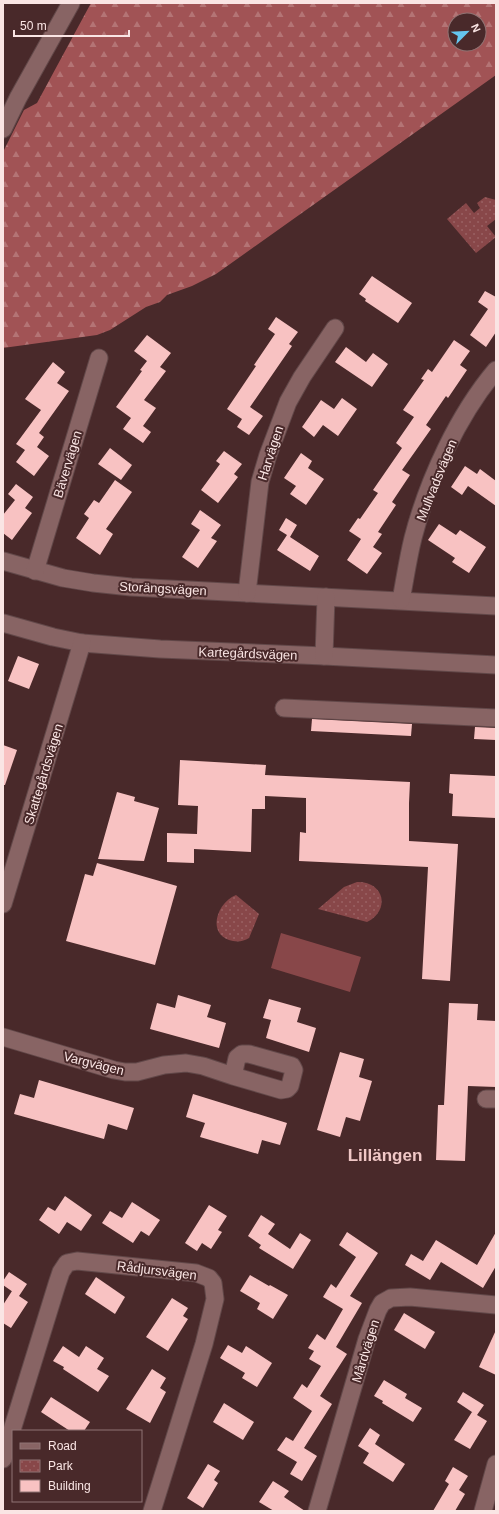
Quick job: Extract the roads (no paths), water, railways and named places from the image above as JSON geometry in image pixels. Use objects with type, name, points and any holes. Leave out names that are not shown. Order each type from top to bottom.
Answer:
[{"type":"street","points":[[3,129],[18,98],[71,3]]},
{"type":"street","name":"Harvägen","points":[[247,593],[260,482],[268,454],[288,402],[302,377],[335,328]]},
{"type":"street","name":"Bävervägen","points":[[35,571],[99,358]]},
{"type":"street","name":"Mullvadsvägen","points":[[401,600],[413,537],[430,486],[466,412],[496,370]]},
{"type":"street","name":"Storängsvägen","points":[[3,561],[62,578],[131,587],[496,606]]},
{"type":"street","points":[[324,656],[326,597]]},
{"type":"street","name":"Kartegårdsvägen","points":[[3,623],[53,637],[82,643],[181,650],[496,665]]},
{"type":"street","name":"Skattegårdsvägen","points":[[3,904],[82,643]]},
{"type":"street","points":[[284,708],[496,718]]},
{"type":"street","name":"Vargvägen","points":[[3,1037],[80,1061],[125,1072],[186,1063],[203,1066],[233,1076]]},
{"type":"street","name":"Rådjursvägen","points":[[3,1459],[57,1284],[61,1272],[67,1263],[77,1261],[196,1273],[209,1278],[213,1283],[215,1299],[204,1344],[152,1511]]},
{"type":"street","name":"Mårdvägen","points":[[317,1511],[367,1338],[382,1303],[391,1298],[410,1297],[496,1305]]},
{"type":"street","points":[[483,1511],[496,1464]]},
{"type":"district","name":"Lillängen","points":[[385,1155]]}]
